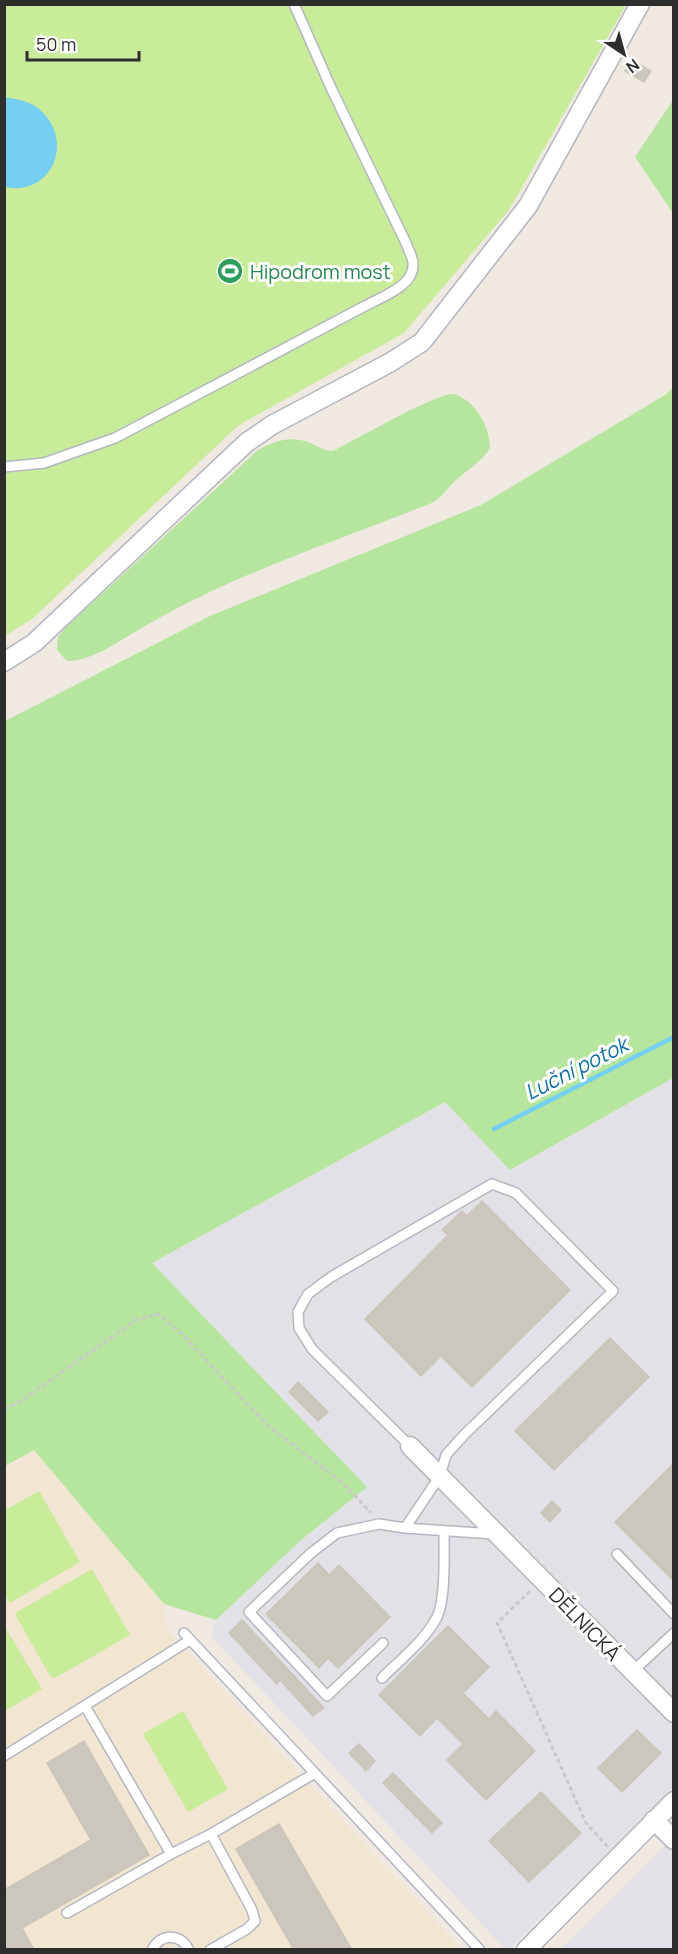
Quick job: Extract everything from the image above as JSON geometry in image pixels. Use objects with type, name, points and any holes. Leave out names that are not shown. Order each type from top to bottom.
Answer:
[{"type":"street","points":[[4,662],[34,643],[246,442],[272,424],[391,362],[422,342],[528,206],[640,4]]},
{"type":"street","name":"DĚLNICKÁ","points":[[410,1446],[674,1713]]},
{"type":"street","points":[[526,1950],[674,1801]]},
{"type":"street","points":[[654,1820],[674,1840]]},
{"type":"lane","points":[[4,467],[44,463],[115,438],[365,306],[400,287],[409,279],[413,264],[406,243],[332,90],[294,4]]},
{"type":"lane","points":[[405,1528],[440,1476],[446,1455],[613,1291],[516,1193],[492,1184],[331,1277],[308,1294],[298,1312],[299,1328],[312,1348],[410,1446]]},
{"type":"lane","points":[[383,1643],[327,1696],[249,1612],[311,1553],[337,1533],[380,1524],[405,1528],[498,1534]]},
{"type":"lane","points":[[382,1677],[425,1634],[438,1617],[443,1583],[444,1531]]},
{"type":"lane","points":[[617,1554],[674,1614]]},
{"type":"lane","points":[[632,1672],[674,1634]]},
{"type":"lane","points":[[4,1756],[86,1706],[187,1636],[480,1950]]},
{"type":"lane","points":[[86,1706],[171,1854]]},
{"type":"lane","points":[[67,1913],[315,1773]]},
{"type":"lane","points":[[210,1834],[252,1910],[255,1921],[247,1929],[210,1950]]},
{"type":"lane","points":[[152,1950],[158,1941],[170,1937],[181,1940],[189,1950]]},
{"type":"path","points":[[4,1409],[21,1401],[136,1320],[159,1314],[183,1336],[267,1425],[344,1484],[380,1524]]},
{"type":"path","points":[[542,1580],[497,1623],[586,1824],[617,1857]]},
{"type":"shaded area","points":[[673,1078],[673,1787],[509,1949],[505,1949],[211,1636],[216,1620],[300,1541],[367,1487],[152,1263],[445,1102],[511,1170]]},
{"type":"shaded area","points":[[34,1450],[164,1604],[167,1630],[461,1949],[5,1950],[5,1466]]},
{"type":"shaded area","points":[[673,1838],[673,1949],[561,1949]]},
{"type":"green space","name":"Hipodrom most","points":[[4,5],[626,5],[509,210],[404,333],[239,425],[32,619],[5,636]]},
{"type":"green space","points":[[673,100],[673,213],[635,157]]},
{"type":"green space","points":[[673,388],[673,1078],[510,1170],[445,1102],[152,1263],[367,1487],[300,1541],[216,1620],[164,1604],[34,1450],[5,1466],[5,721],[210,616],[481,505],[665,395]]},
{"type":"green space","points":[[454,394],[462,397],[480,415],[490,448],[483,458],[459,477],[434,502],[287,559],[215,590],[87,658],[67,661],[57,650],[58,637],[65,628],[258,450],[277,442],[297,439],[333,451],[412,409],[445,395]]},
{"type":"green space","points":[[39,1491],[80,1562],[10,1603],[5,1597],[5,1510]]},
{"type":"green space","points":[[92,1569],[130,1635],[55,1678],[50,1676],[16,1616],[17,1612]]},
{"type":"green space","points":[[4,1625],[42,1689],[5,1711],[4,1711]]},
{"type":"green space","points":[[183,1711],[228,1789],[188,1812],[143,1734]]},
{"type":"water","points":[[4,97],[36,106],[50,122],[56,136],[57,150],[54,163],[46,175],[35,183],[21,188],[5,187]]},
{"type":"building","points":[[631,60],[651,71],[644,82],[625,71]]},
{"type":"building","points":[[482,1201],[570,1290],[472,1387],[441,1356],[421,1376],[365,1319],[448,1235],[442,1230],[462,1211],[467,1216]]},
{"type":"building","points":[[610,1338],[649,1377],[554,1470],[515,1431]]},
{"type":"building","points":[[298,1382],[328,1412],[318,1421],[289,1392]]},
{"type":"building","points":[[674,1463],[674,1581],[615,1522]]},
{"type":"building","points":[[552,1501],[561,1510],[550,1522],[541,1513]]},
{"type":"building","points":[[318,1563],[329,1575],[339,1565],[390,1617],[338,1668],[328,1658],[319,1668],[266,1614]]},
{"type":"building","points":[[242,1620],[324,1708],[313,1716],[280,1680],[277,1684],[229,1633]]},
{"type":"building","points":[[448,1626],[489,1667],[463,1693],[489,1719],[496,1711],[535,1751],[486,1800],[447,1760],[463,1744],[437,1718],[420,1736],[379,1695]]},
{"type":"building","points":[[637,1730],[661,1753],[622,1792],[598,1768]]},
{"type":"building","points":[[84,1741],[149,1855],[22,1928],[34,1950],[4,1950],[4,1890],[91,1840],[47,1763]]},
{"type":"building","points":[[359,1744],[375,1761],[366,1771],[349,1753]]},
{"type":"building","points":[[393,1773],[442,1823],[432,1833],[383,1783]]},
{"type":"building","points":[[541,1792],[581,1833],[529,1882],[489,1841]]},
{"type":"building","points":[[279,1824],[352,1950],[294,1950],[236,1849]]},
{"type":"waterway","name":"Luční potok","points":[[494,1129],[674,1037]]},
{"type":"place","name":"Hipodrom most","points":[[230,271]]}]
